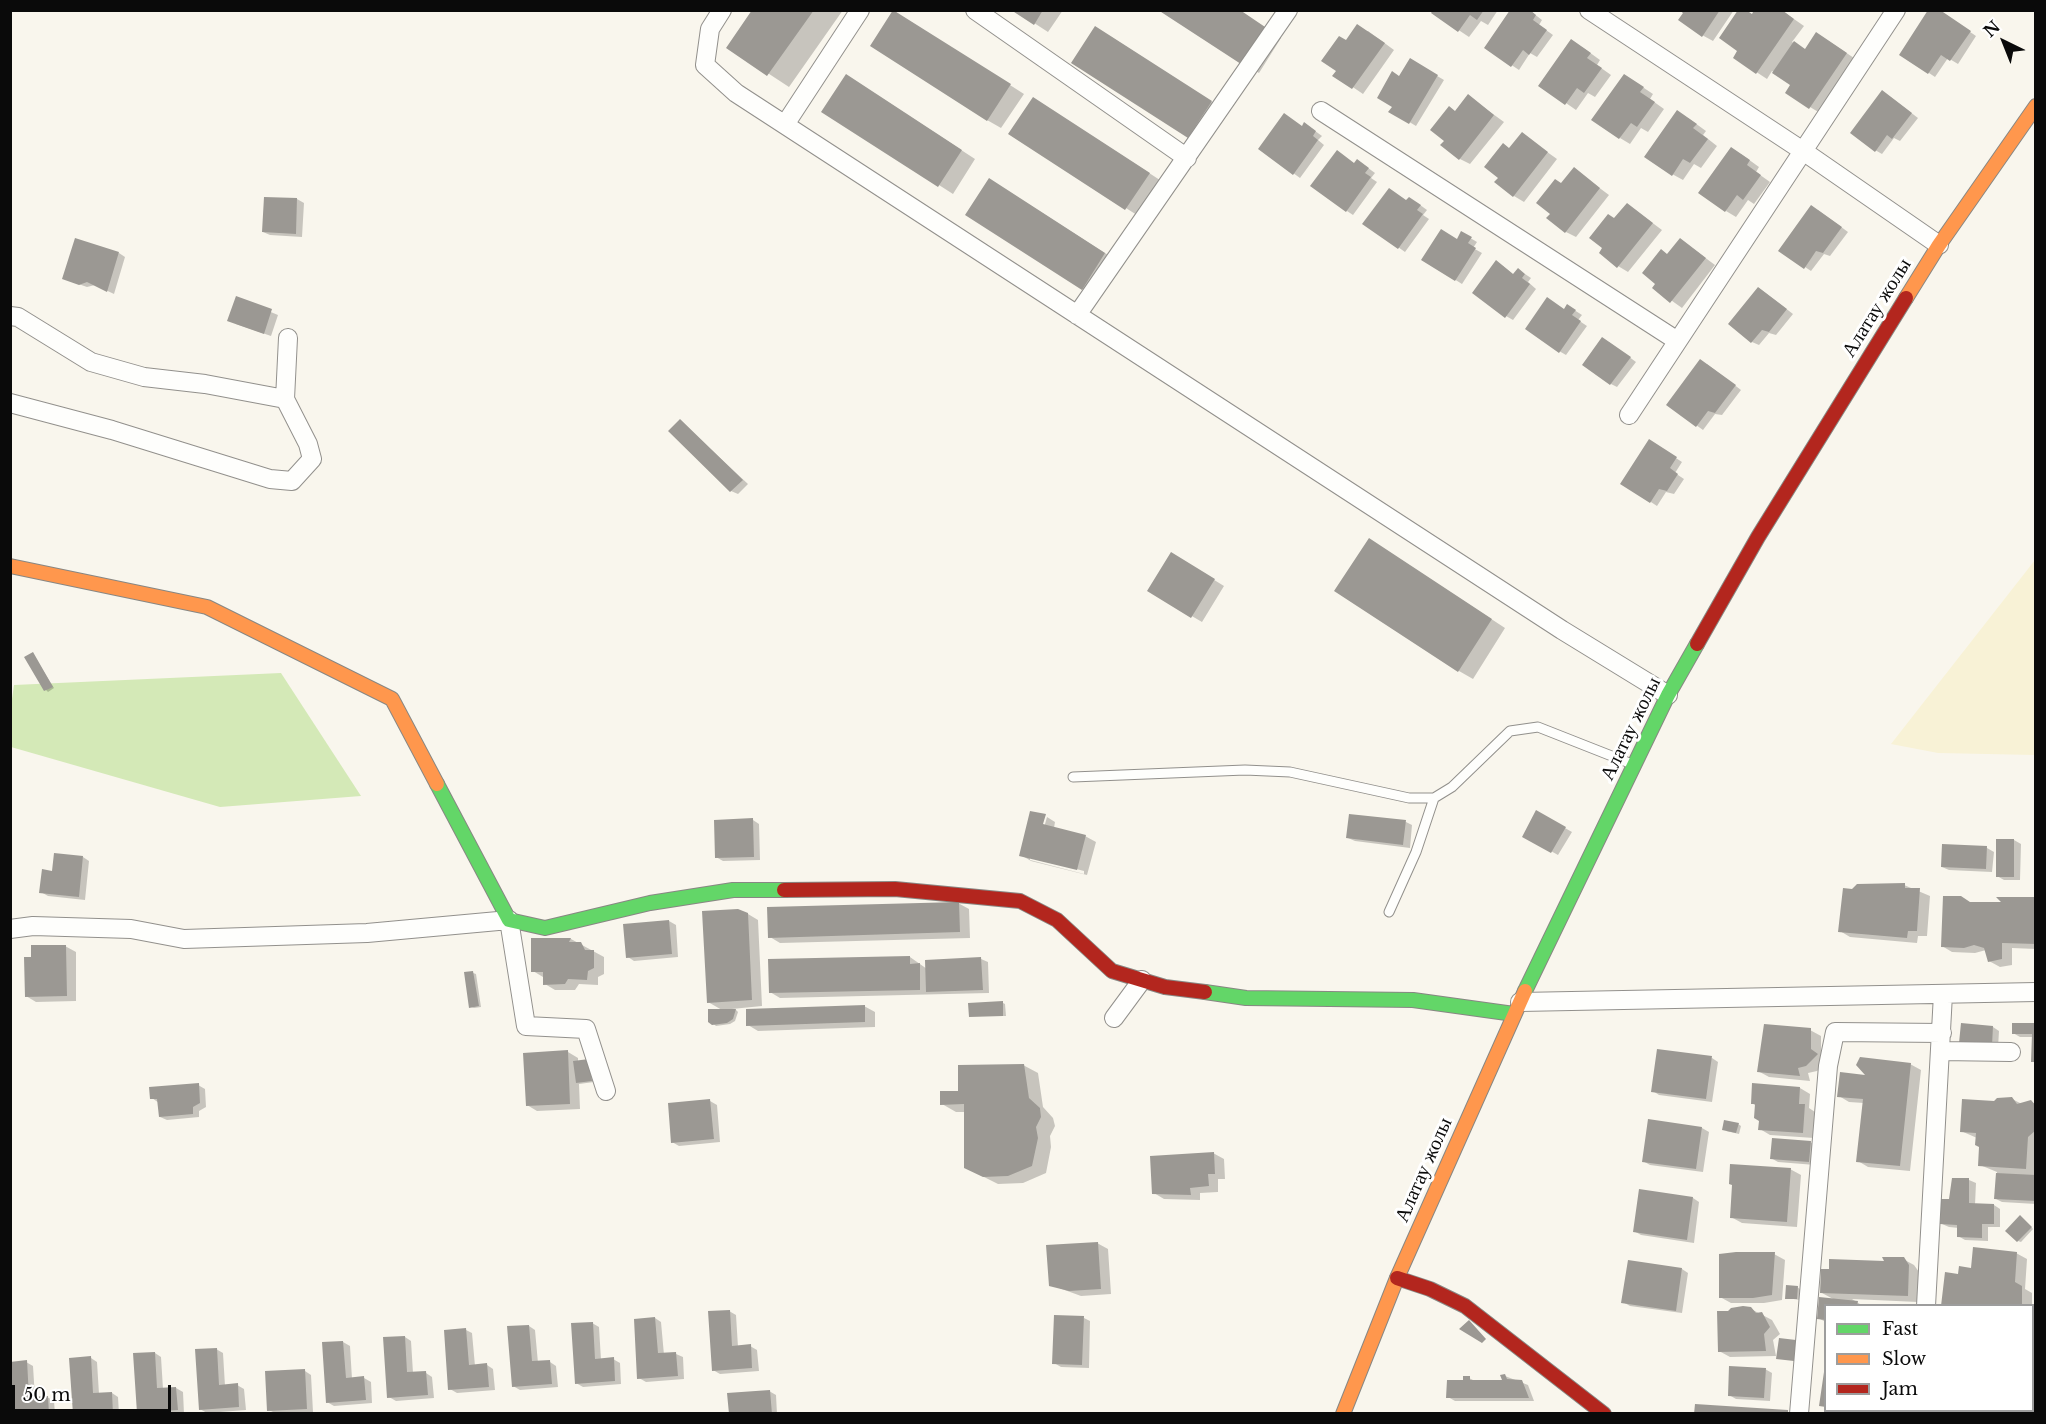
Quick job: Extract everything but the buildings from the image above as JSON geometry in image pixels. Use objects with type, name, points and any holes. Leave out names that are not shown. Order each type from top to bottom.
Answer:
[{"type":"main road","name":"Алатау жолы","points":[[1343,1413],[1397,1278],[1517,1008],[1668,694],[1758,537],[1939,245],[2036,106]]},
{"type":"main road","points":[[10,566],[207,607],[392,699],[509,920],[545,928],[650,903],[733,890],[895,889],[1020,901],[1057,920],[1112,971],[1165,987],[1246,998],[1413,1000],[1517,1008]]},
{"type":"main road","points":[[1397,1278],[1430,1289],[1465,1306],[1604,1413]]},
{"type":"street","points":[[722,10],[710,29],[705,65],[736,93],[786,123],[1562,630],[1668,694]]},
{"type":"street","points":[[786,123],[860,10]]},
{"type":"street","points":[[975,10],[1187,158]]},
{"type":"street","points":[[1077,315],[1288,10]]},
{"type":"street","points":[[1588,10],[1803,151],[1939,245]]},
{"type":"street","points":[[1629,415],[1676,340],[1896,10]]},
{"type":"street","points":[[1320,111],[1676,340]]},
{"type":"street","points":[[10,316],[18,317],[91,362],[144,377],[205,384],[285,399]]},
{"type":"street","points":[[10,403],[112,430],[270,479],[292,481],[312,459],[308,444],[285,399],[288,338]]},
{"type":"street","points":[[10,929],[33,926],[131,929],[184,939],[367,933],[509,920],[526,1026],[586,1029],[606,1091]]},
{"type":"street","points":[[1114,1018],[1142,980]]},
{"type":"street","points":[[1517,1008],[2036,992]]},
{"type":"street","points":[[1926,1304],[1943,994]]},
{"type":"street","points":[[1799,1413],[1828,1066],[1835,1032],[1941,1042],[2011,1052]]},
{"type":"lane","points":[[1073,777],[1245,771],[1290,772],[1409,798],[1434,798],[1452,787],[1510,731],[1522,727],[1538,727],[1634,764]]},
{"type":"lane","points":[[1389,912],[1416,852],[1434,798]]},
{"type":"shaded area","points":[[2035,560],[2035,755],[1938,753],[1891,744]]},
{"type":"green space","points":[[281,673],[361,796],[220,807],[11,747],[11,706],[14,685]]},
{"type":"traffic: fast","points":[[1525,991],[1668,695],[1697,644]]},
{"type":"traffic: fast","points":[[437,784],[509,920],[545,928],[650,903],[733,890],[784,890]]},
{"type":"traffic: fast","points":[[1205,992],[1246,998],[1413,1000],[1514,1014]]},
{"type":"traffic: slow","points":[[1906,298],[1939,245],[2036,106]]},
{"type":"traffic: slow","points":[[10,566],[207,607],[392,699],[437,784]]},
{"type":"traffic: slow","points":[[1343,1414],[1397,1278],[1525,991]]},
{"type":"traffic: jam","points":[[1697,644],[1758,537],[1906,298]]},
{"type":"traffic: jam","points":[[784,890],[895,889],[1020,901],[1057,920],[1112,971],[1165,987],[1205,992]]},
{"type":"traffic: jam","points":[[1397,1278],[1430,1289],[1465,1306],[1604,1414]]}]
